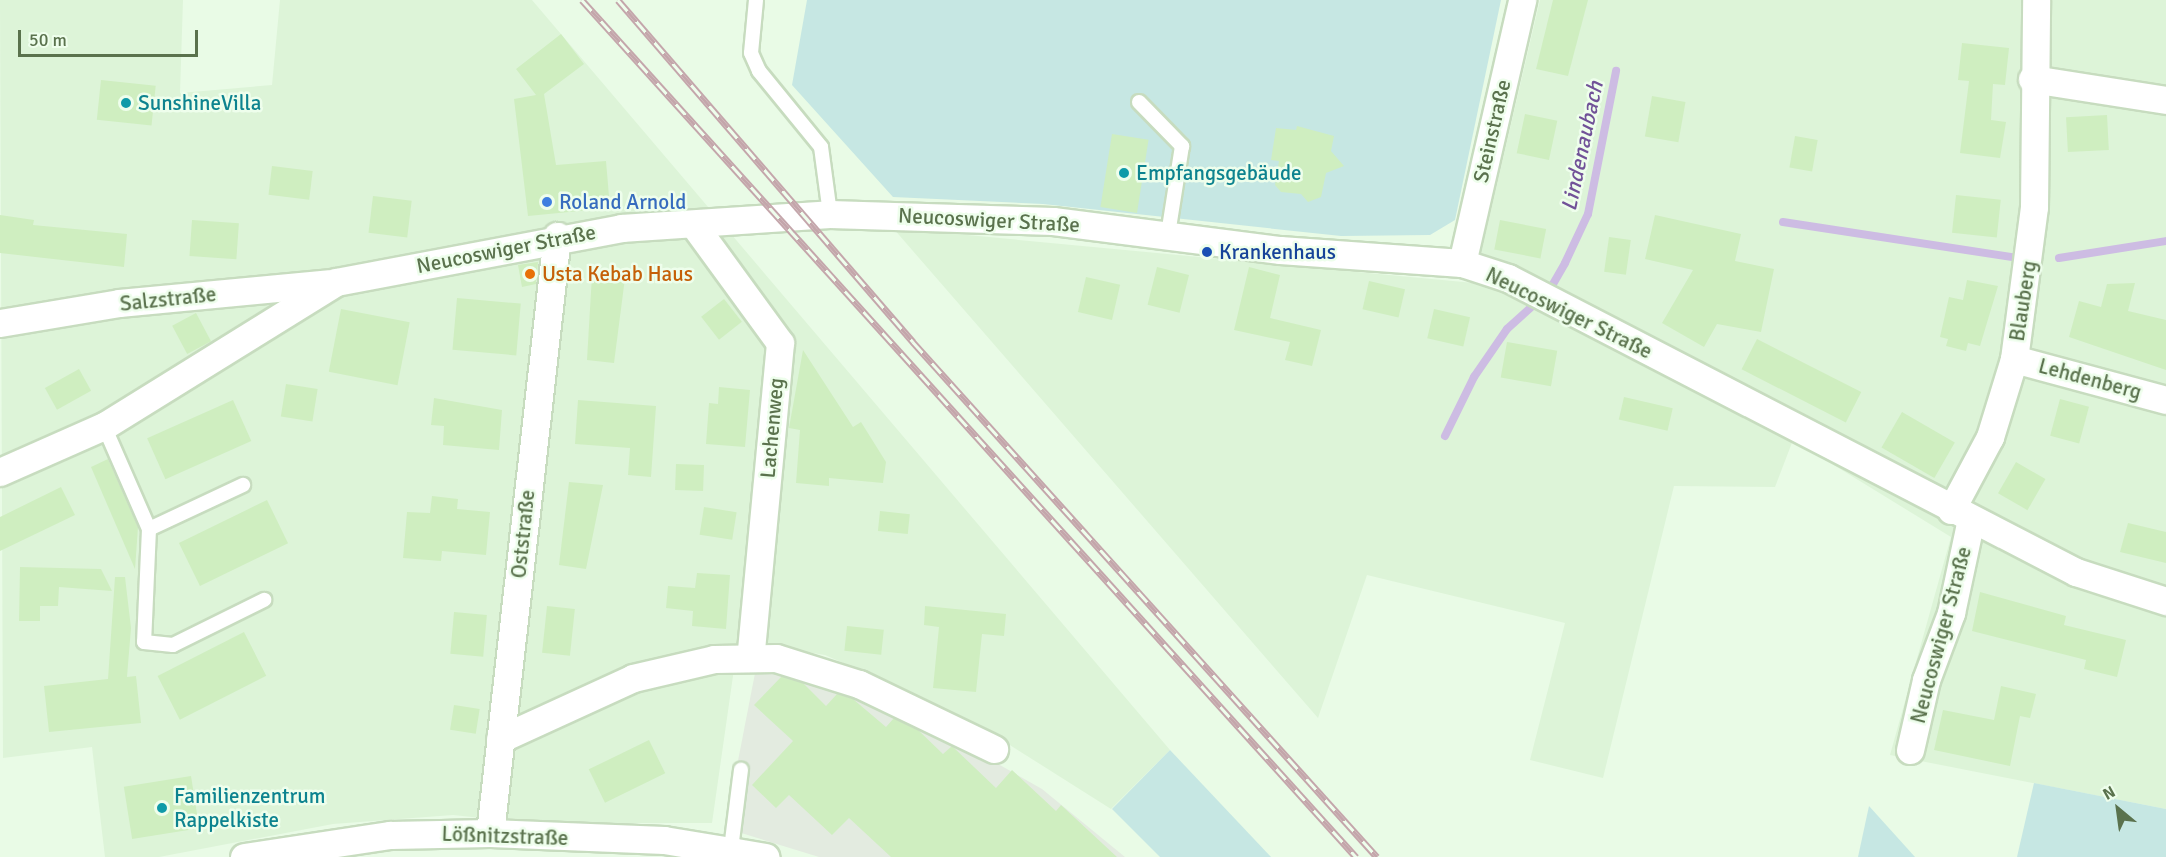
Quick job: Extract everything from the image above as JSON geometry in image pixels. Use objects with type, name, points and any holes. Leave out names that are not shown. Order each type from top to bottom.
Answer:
[{"type":"street","name":"Steinstraße","points":[[1461,263],[1522,0]]},
{"type":"street","name":"Blauberg","points":[[1961,515],[1990,437],[2014,359],[2034,207],[2032,79],[2036,0]]},
{"type":"street","points":[[2032,79],[2166,100]]},
{"type":"street","name":"Neucoswiger Straße","points":[[0,472],[104,426],[336,282],[557,236],[830,214],[1042,220],[1168,234],[1280,250],[1461,263],[1508,278],[1961,515],[2076,572],[2166,602]]},
{"type":"street","name":"Lachenweg","points":[[694,225],[780,343],[750,657]]},
{"type":"street","name":"Oststraße","points":[[490,833],[557,236]]},
{"type":"street","name":"Salzstraße","points":[[0,323],[119,303],[336,282]]},
{"type":"street","name":"Lehdenberg","points":[[2014,359],[2166,400]]},
{"type":"street","name":"Neucoswiger Straße","points":[[1910,750],[1926,680],[1951,613],[1961,515]]},
{"type":"street","points":[[500,740],[633,678],[714,659],[750,657],[807,664],[994,749]]},
{"type":"street","name":"Lößnitzstraße","points":[[244,857],[390,835],[490,833],[664,840],[731,849],[766,857]]},
{"type":"lane","points":[[756,0],[751,53],[759,71],[821,147],[830,214]]},
{"type":"lane","points":[[1139,102],[1182,146],[1168,234]]},
{"type":"lane","points":[[104,426],[149,529],[144,642],[173,645],[264,600]]},
{"type":"lane","points":[[149,529],[243,485]]},
{"type":"lane","points":[[731,849],[741,770]]},
{"type":"shaded area","points":[[0,0],[183,0],[180,93],[272,85],[280,0],[532,0],[1170,750],[1111,809],[994,735],[891,684],[825,655],[738,641],[712,823],[530,823],[453,815],[333,824],[159,857],[105,857],[92,747],[3,758]]},
{"type":"shaded area","points":[[807,0],[1501,0],[1455,220],[1430,235],[1341,236],[1043,204],[893,197],[792,85]]},
{"type":"shaded area","points":[[1540,0],[2166,0],[2166,809],[1890,755],[1951,537],[1793,440],[1775,487],[1674,486],[1603,778],[1530,760],[1565,623],[1367,575],[1318,718],[893,228],[1474,283]]},
{"type":"shaded area","points":[[756,668],[788,668],[933,727],[1042,789],[1125,857],[819,857],[725,828]]},
{"type":"shaded area","points":[[1170,750],[1271,857],[1160,857],[1112,809]]},
{"type":"shaded area","points":[[2034,783],[2166,809],[2166,857],[2017,857]]},
{"type":"shaded area","points":[[1869,806],[1915,857],[1858,857]]},
{"type":"building","points":[[1553,0],[1588,0],[1568,76],[1536,69]]},
{"type":"building","points":[[561,34],[584,64],[544,94],[556,165],[606,161],[610,208],[528,216],[514,99],[536,95],[516,69]]},
{"type":"building","points":[[1962,43],[2009,48],[2005,85],[1993,84],[1991,120],[2006,122],[2000,158],[1960,153],[1969,81],[1958,80]]},
{"type":"building","name":"SunshineVilla","points":[[101,80],[156,86],[152,126],[97,120]]},
{"type":"building","points":[[1652,96],[1685,102],[1678,142],[1645,136]]},
{"type":"building","points":[[1525,114],[1557,121],[1549,160],[1517,153]]},
{"type":"building","points":[[2107,115],[2109,150],[2068,152],[2066,117]]},
{"type":"building","points":[[1297,126],[1334,136],[1331,151],[1344,166],[1326,173],[1321,197],[1308,202],[1301,194],[1281,192],[1275,185],[1279,161],[1271,160],[1276,128],[1296,130]]},
{"type":"building","name":"Empfangsgebäude","points":[[1112,134],[1149,140],[1137,213],[1100,207]]},
{"type":"building","points":[[1795,136],[1818,140],[1812,172],[1789,168]]},
{"type":"building","points":[[272,166],[313,171],[309,200],[268,195]]},
{"type":"building","points":[[1956,195],[2001,200],[1997,237],[1952,233]]},
{"type":"building","points":[[373,196],[412,201],[407,237],[368,233]]},
{"type":"building","points":[[0,215],[34,220],[33,225],[127,234],[124,267],[0,253]]},
{"type":"building","points":[[1655,215],[1741,234],[1735,261],[1774,269],[1761,332],[1717,324],[1704,347],[1662,323],[1693,270],[1645,259]]},
{"type":"building","points":[[192,220],[239,223],[236,259],[189,256]]},
{"type":"building","points":[[1500,220],[1546,229],[1540,258],[1494,249]]},
{"type":"building","points":[[1609,237],[1631,240],[1626,275],[1604,272]]},
{"type":"building","name":"Usta Kebab Haus","points":[[538,262],[536,284],[522,287],[518,265]]},
{"type":"building","points":[[1157,267],[1189,275],[1180,313],[1148,305]]},
{"type":"building","points":[[1249,267],[1280,275],[1270,318],[1321,330],[1312,366],[1285,360],[1290,342],[1234,330]]},
{"type":"building","points":[[592,275],[625,278],[614,363],[587,360]]},
{"type":"building","points":[[1086,277],[1120,285],[1112,320],[1078,312]]},
{"type":"building","points":[[1967,280],[1998,286],[1980,346],[1968,343],[1966,351],[1946,346],[1948,339],[1940,337],[1949,297],[1963,300]]},
{"type":"building","points":[[1369,281],[1405,289],[1399,318],[1362,309]]},
{"type":"building","points":[[2135,283],[2128,311],[2166,320],[2166,370],[2069,337],[2079,301],[2101,307],[2107,284]]},
{"type":"building","points":[[457,298],[521,304],[516,355],[452,350]]},
{"type":"building","points":[[724,299],[742,322],[719,340],[701,317]]},
{"type":"building","points":[[341,309],[410,322],[398,385],[329,372]]},
{"type":"building","points":[[1434,309],[1470,317],[1463,347],[1427,338]]},
{"type":"building","points":[[196,313],[211,341],[187,354],[172,326]]},
{"type":"building","points":[[1757,339],[1861,392],[1846,422],[1742,369]]},
{"type":"building","points":[[1507,342],[1557,351],[1551,386],[1501,377]]},
{"type":"building","points":[[803,350],[853,427],[861,422],[886,462],[883,483],[829,478],[829,486],[796,483],[800,430],[789,428]]},
{"type":"building","points":[[79,369],[91,391],[57,410],[45,388]]},
{"type":"building","points":[[286,384],[318,389],[312,422],[281,417]]},
{"type":"building","points":[[719,387],[750,390],[745,447],[706,444],[709,403],[718,404]]},
{"type":"building","points":[[1624,397],[1673,408],[1668,431],[1619,419]]},
{"type":"building","points":[[434,398],[502,410],[499,450],[443,445],[444,426],[431,425]]},
{"type":"building","points":[[2060,399],[2089,407],[2079,443],[2050,436]]},
{"type":"building","points":[[233,400],[251,441],[165,479],[147,438]]},
{"type":"building","points":[[578,400],[656,406],[651,477],[628,475],[630,448],[575,444]]},
{"type":"building","points":[[1902,412],[1955,442],[1934,478],[1882,448]]},
{"type":"building","points":[[108,459],[138,527],[135,569],[91,467]]},
{"type":"building","points":[[2016,462],[2045,479],[2027,510],[1998,493]]},
{"type":"building","points":[[676,464],[704,465],[703,491],[675,490]]},
{"type":"building","points":[[569,482],[603,485],[586,569],[559,565]]},
{"type":"building","points":[[61,487],[75,515],[0,551],[0,517]]},
{"type":"building","points":[[432,496],[458,499],[457,509],[490,512],[486,555],[442,551],[441,561],[403,558],[407,512],[430,513]]},
{"type":"building","points":[[267,500],[288,543],[200,586],[179,543]]},
{"type":"building","points":[[704,507],[737,512],[732,540],[700,535]]},
{"type":"building","points":[[880,511],[910,514],[908,534],[878,531]]},
{"type":"building","points":[[2128,523],[2166,532],[2166,563],[2120,552]]},
{"type":"building","points":[[20,567],[101,569],[112,591],[59,587],[58,606],[40,606],[40,621],[19,621]]},
{"type":"building","points":[[697,573],[730,575],[726,629],[692,626],[693,611],[666,608],[668,586],[695,588]]},
{"type":"building","points":[[115,577],[125,577],[131,628],[127,677],[136,676],[141,723],[49,732],[44,686],[108,679]]},
{"type":"building","points":[[1980,592],[2066,616],[2064,625],[2126,640],[2117,677],[2084,669],[2086,660],[1972,631]]},
{"type":"building","points":[[547,606],[575,609],[570,656],[542,653]]},
{"type":"building","points":[[925,606],[1006,614],[1004,636],[982,634],[976,692],[933,688],[939,627],[924,625]]},
{"type":"building","points":[[454,612],[487,615],[483,657],[450,654]]},
{"type":"building","points":[[847,626],[884,630],[881,655],[844,651]]},
{"type":"building","points":[[244,632],[266,676],[180,720],[158,676]]},
{"type":"building","points":[[782,676],[802,682],[826,706],[837,694],[853,699],[886,727],[894,718],[917,729],[943,754],[952,746],[996,788],[1012,770],[1056,811],[1061,805],[1117,857],[891,857],[849,818],[832,835],[789,795],[776,808],[752,785],[793,741],[754,705]]},
{"type":"building","points":[[2001,686],[2036,694],[2030,718],[2020,716],[2010,766],[1934,750],[1943,710],[1994,720]]},
{"type":"building","points":[[454,705],[480,709],[476,734],[450,730]]},
{"type":"building","points":[[649,740],[665,773],[605,803],[589,769]]},
{"type":"building","name":"Familienzentrum Rappelkiste","points":[[191,776],[199,828],[132,839],[124,787]]},
{"type":"waterway","name":"Lindenaubach","points":[[1445,436],[1474,377],[1507,329],[1549,291],[1588,214],[1616,71]]},
{"type":"waterway","points":[[1783,222],[2017,258]]},
{"type":"waterway","points":[[2059,258],[2166,241]]},
{"type":"railway","points":[[582,0],[1356,857]]},
{"type":"railway","points":[[618,0],[913,342],[1377,857]]},
{"type":"place","name":"SunshineVilla","points":[[126,103]]},
{"type":"place","name":"Empfangsgebäude","points":[[1124,173]]},
{"type":"place","name":"Roland Arnold","points":[[547,202]]},
{"type":"place","name":"Krankenhaus","points":[[1207,252]]},
{"type":"place","name":"Usta Kebab Haus","points":[[530,274]]},
{"type":"place","name":"Familienzentrum Rappelkiste","points":[[162,808]]}]
